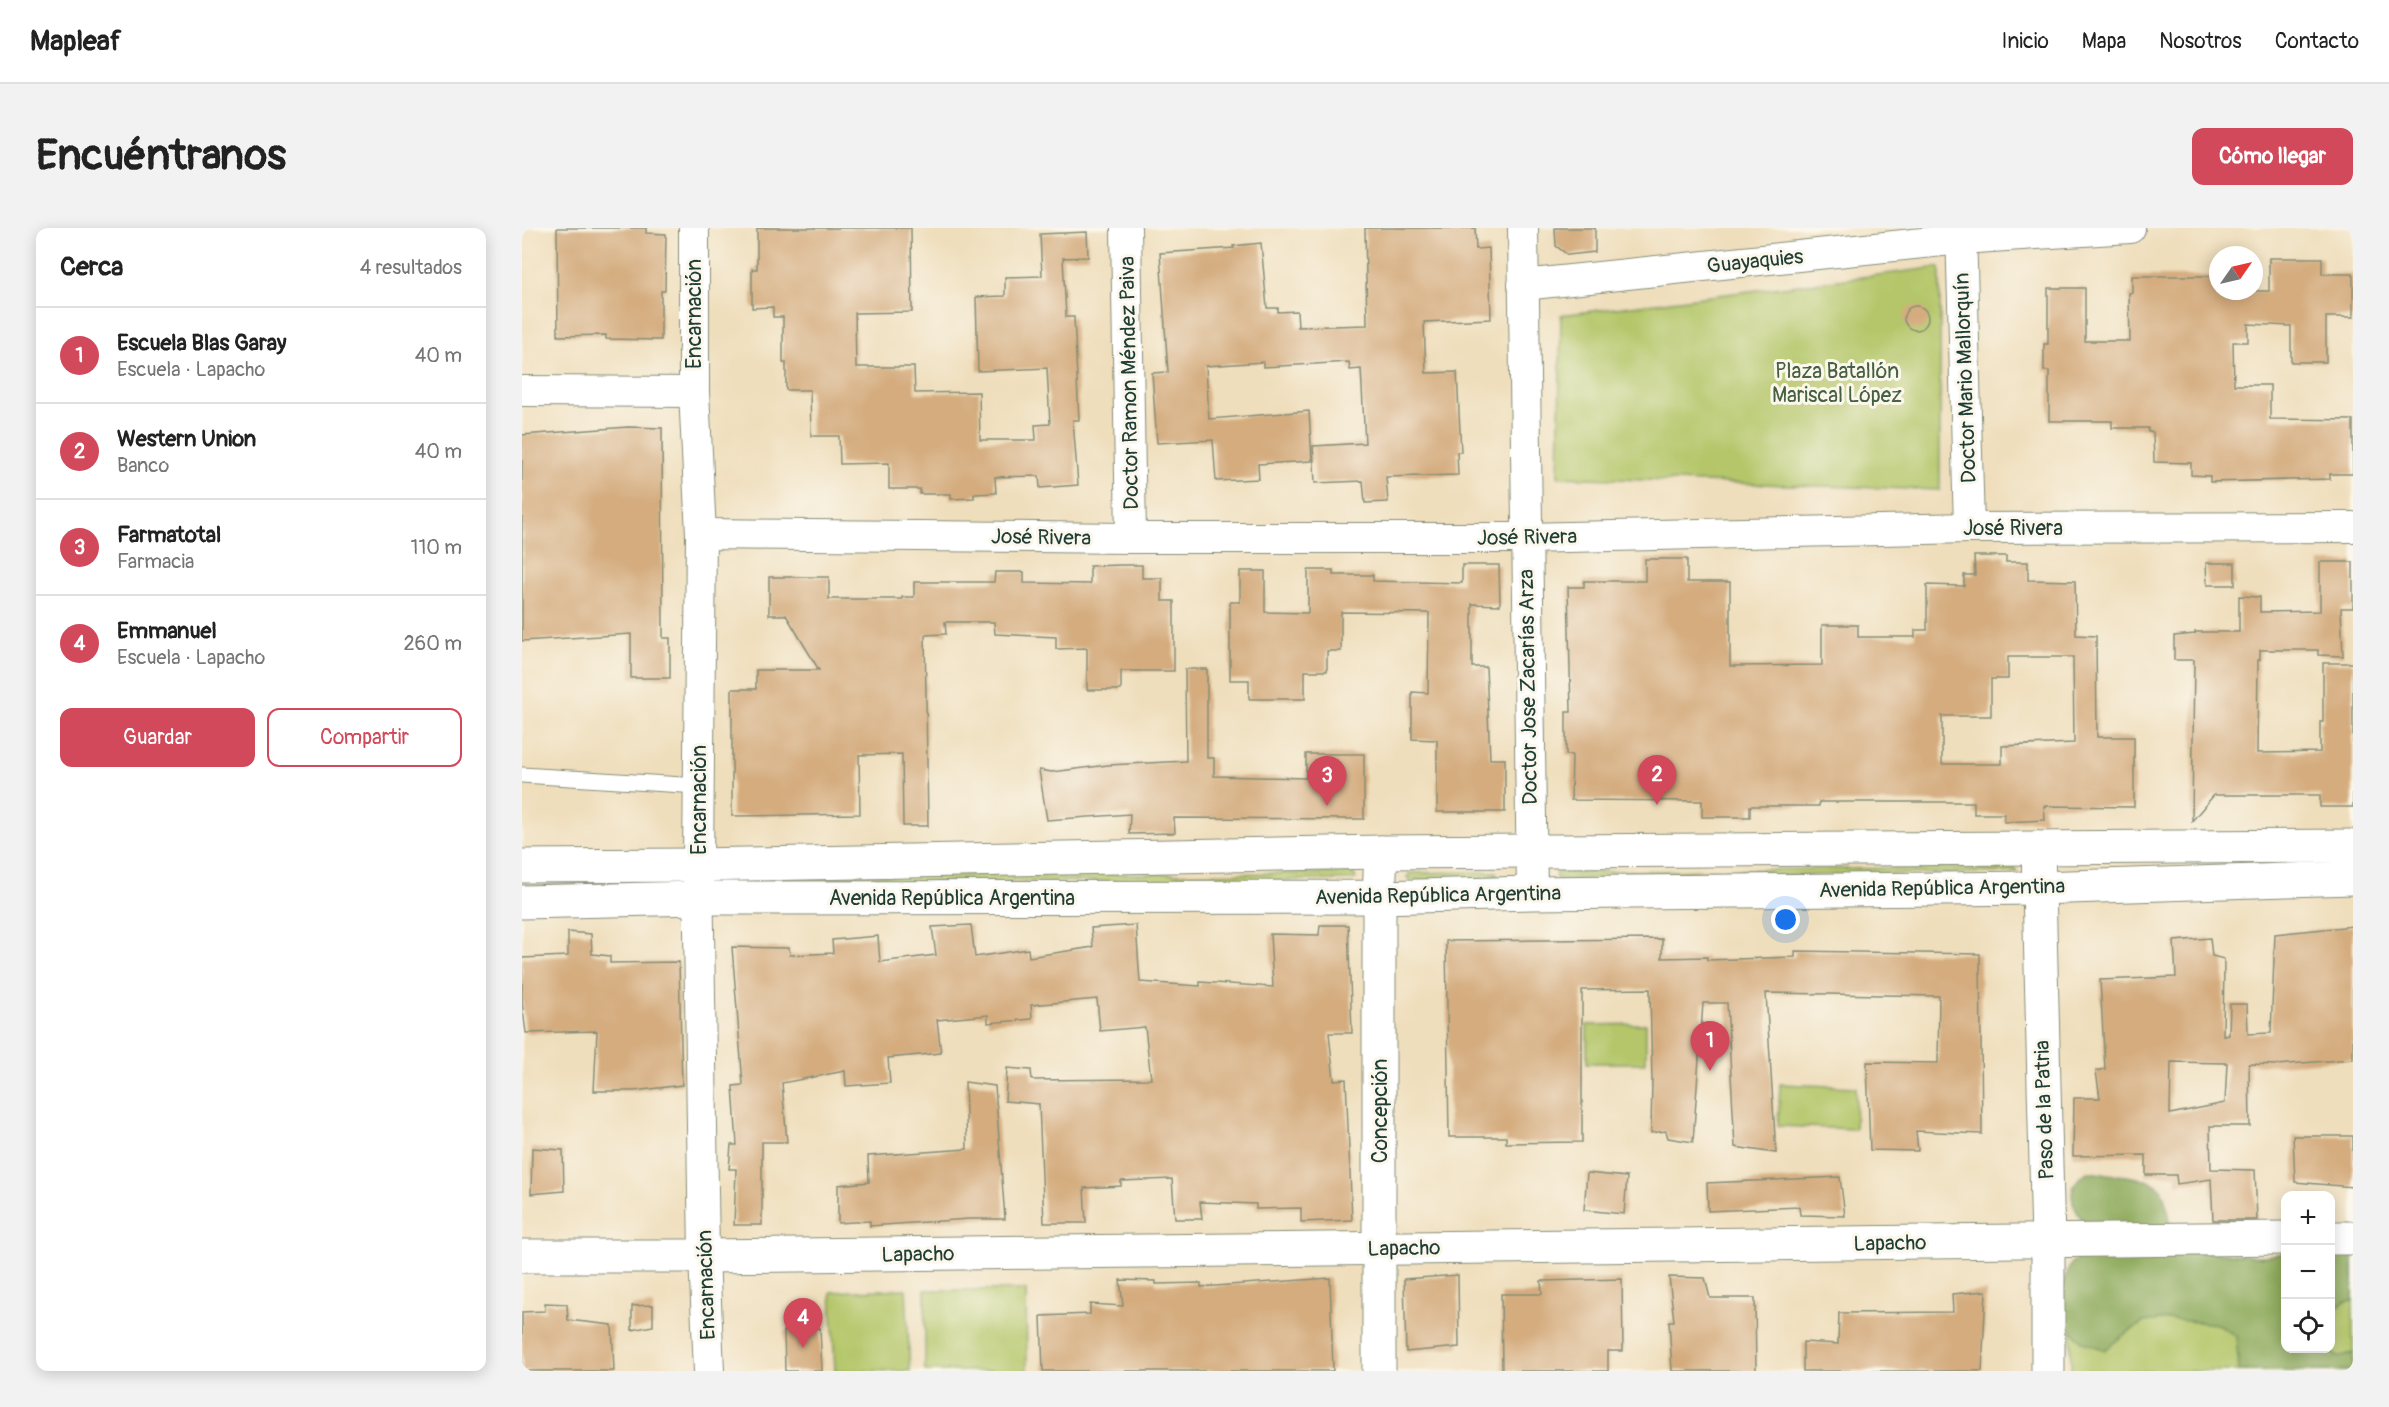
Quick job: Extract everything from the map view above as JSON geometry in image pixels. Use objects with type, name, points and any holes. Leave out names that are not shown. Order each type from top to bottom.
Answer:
[{"type":"main road","name":"Avenida República Argentina","points":[[522,866],[698,865],[1381,852],[2353,846]]},
{"type":"main road","name":"Paso de la Patria","points":[[2038,848],[2048,1242],[2048,1371]]},
{"type":"main road","name":"Concepción","points":[[1379,1371],[1379,897],[1381,852]]},
{"type":"main road","name":"Avenida República Argentina","points":[[522,902],[700,898],[1379,897],[1532,893],[2038,888],[2353,878]]},
{"type":"main road","name":"Lapacho","points":[[522,1256],[704,1256],[2281,1238]]},
{"type":"main road","points":[[2335,1238],[2353,1238]]},
{"type":"street","name":"Encarnación","points":[[694,228],[694,392],[701,534],[698,865],[704,1256],[709,1371]]},
{"type":"street","name":"Doctor Ramon Méndez Paiva","points":[[1126,228],[1131,538]]},
{"type":"street","name":"Doctor Jose Zacarías Arza","points":[[1523,228],[1525,538],[1532,893]]},
{"type":"street","name":"Guayaquies","points":[[1523,285],[1961,233],[2130,228]]},
{"type":"street","name":"Doctor Mario Mallorquín","points":[[1961,233],[1969,528]]},
{"type":"street","points":[[522,391],[694,392]]},
{"type":"street","name":"José Rivera","points":[[701,534],[1131,538],[1525,538],[1969,528],[2353,527]]},
{"type":"lane","points":[[522,775],[699,786]]},
{"type":"green space","name":"Plaza Batallón Mariscal López","points":[[1940,267],[1940,490],[1558,477],[1561,315]]},
{"type":"green space","points":[[2014,867],[2017,872],[1557,879],[1555,876],[1558,872]]},
{"type":"green space","points":[[1496,872],[1498,878],[1410,880],[1407,877],[1410,873]]},
{"type":"green space","points":[[1353,873],[1356,878],[1353,880],[732,883],[730,880],[732,876]]},
{"type":"green space","points":[[1646,1024],[1646,1063],[1587,1063],[1587,1025]]},
{"type":"green space","points":[[1780,1084],[1856,1087],[1855,1129],[1778,1126]]},
{"type":"green space","points":[[2088,1172],[2145,1180],[2158,1186],[2163,1193],[2170,1219],[2169,1226],[2088,1227],[2074,1206],[2072,1191],[2080,1178]]},
{"type":"green space","points":[[2335,1237],[2353,1237],[2353,1301],[2345,1302],[2335,1309]]},
{"type":"green space","points":[[2188,1249],[2260,1257],[2281,1254],[2281,1353],[2333,1353],[2337,1357],[2353,1353],[2353,1371],[2239,1371],[2236,1336],[2217,1324],[2169,1319],[2144,1322],[2105,1350],[2083,1342],[2067,1326],[2058,1305],[2063,1282],[2072,1262],[2094,1252]]},
{"type":"green space","points":[[2335,1253],[2353,1253],[2353,1371],[2071,1371],[2072,1262],[2281,1255],[2281,1353],[2335,1353]]},
{"type":"green space","points":[[906,1289],[910,1371],[835,1371],[831,1292]]},
{"type":"green space","points":[[925,1290],[1026,1290],[1027,1371],[925,1371]]},
{"type":"building","points":[[557,228],[646,228],[646,233],[666,234],[665,291],[661,291],[661,340],[606,339],[606,335],[558,336]]},
{"type":"building","points":[[757,228],[911,228],[912,312],[855,313],[856,367],[914,367],[915,393],[979,392],[980,440],[1036,440],[1035,425],[1050,424],[1047,368],[978,371],[976,297],[1005,296],[1005,277],[1042,276],[1040,234],[1087,232],[1088,257],[1063,258],[1066,317],[1074,317],[1079,420],[1073,420],[1078,485],[1040,488],[1039,476],[995,477],[996,493],[974,494],[974,498],[951,499],[951,494],[920,494],[920,489],[889,489],[889,463],[840,464],[839,436],[811,436],[810,390],[786,390],[786,363],[783,363],[783,317],[773,317],[773,307],[752,308],[752,269],[757,269]]},
{"type":"building","points":[[1365,228],[1475,228],[1476,249],[1489,248],[1491,319],[1424,322],[1426,373],[1457,372],[1461,452],[1457,452],[1458,475],[1386,477],[1388,502],[1365,503],[1363,481],[1315,483],[1313,446],[1365,443],[1361,369],[1350,370],[1349,362],[1263,367],[1263,362],[1206,366],[1209,419],[1309,411],[1312,461],[1258,464],[1259,479],[1216,481],[1213,440],[1157,443],[1152,373],[1168,372],[1160,253],[1234,248],[1233,246],[1261,243],[1267,308],[1278,308],[1278,312],[1297,311],[1298,327],[1367,325]]},
{"type":"building","points":[[1555,228],[1595,228],[1595,252],[1568,255],[1556,246]]},
{"type":"building","points":[[2269,258],[2322,258],[2322,274],[2353,274],[2353,317],[2326,317],[2326,362],[2291,362],[2291,326],[2248,324],[2248,342],[2233,342],[2234,385],[2270,385],[2270,419],[2353,420],[2353,474],[2330,474],[2330,479],[2210,482],[2210,476],[2191,475],[2191,463],[2154,462],[2153,432],[2148,432],[2148,428],[2112,428],[2112,421],[2049,421],[2049,371],[2044,371],[2044,344],[2048,344],[2048,288],[2085,288],[2085,341],[2130,341],[2129,293],[2132,293],[2132,276],[2209,276],[2209,300],[2263,300],[2263,291],[2269,291]]},
{"type":"building","points":[[1916,306],[1924,310],[1928,318],[1924,326],[1916,330],[1908,326],[1904,318],[1908,310]]},
{"type":"building","points":[[628,427],[662,428],[663,638],[670,638],[670,678],[631,678],[631,634],[522,641],[522,435]]},
{"type":"building","points":[[1974,556],[2006,556],[2006,562],[2028,562],[2028,580],[2075,581],[2076,635],[2096,636],[2097,737],[2134,737],[2134,807],[2044,806],[2045,820],[2004,822],[2004,814],[1974,814],[1974,802],[1819,802],[1819,806],[1750,806],[1750,817],[1702,817],[1702,801],[1571,800],[1572,755],[1566,755],[1566,712],[1571,712],[1568,587],[1584,587],[1584,581],[1645,581],[1645,559],[1687,559],[1687,582],[1730,582],[1730,666],[1822,665],[1822,625],[1858,625],[1858,637],[1915,637],[1915,630],[1927,630],[1927,585],[1964,586],[1964,575],[1975,575]],"holes":[[[2008,657],[2073,657],[2074,743],[2002,746],[2002,764],[1942,764],[1942,716],[1991,716],[1991,679],[2008,679]]]},
{"type":"building","points":[[2320,562],[2353,562],[2353,608],[2341,608],[2343,656],[2318,655],[2318,650],[2260,650],[2257,753],[2320,752],[2320,722],[2323,722],[2323,663],[2353,663],[2353,807],[2320,807],[2320,795],[2214,795],[2192,821],[2194,660],[2174,660],[2174,636],[2195,634],[2195,632],[2239,632],[2239,596],[2260,597],[2260,612],[2320,611]]},
{"type":"building","points":[[2206,563],[2235,563],[2235,585],[2207,585]]},
{"type":"building","points":[[1142,565],[1142,578],[1162,578],[1162,601],[1174,601],[1174,671],[1121,671],[1121,690],[1087,690],[1087,648],[1056,649],[1056,637],[995,634],[994,622],[945,622],[946,634],[925,635],[928,826],[903,826],[902,754],[859,755],[860,814],[732,816],[732,689],[756,689],[756,670],[819,670],[786,615],[769,615],[769,577],[829,577],[829,599],[902,599],[902,597],[914,597],[914,582],[994,582],[995,572],[1024,572],[1024,583],[1090,584],[1090,566]]},
{"type":"building","points":[[1462,565],[1499,565],[1500,605],[1472,604],[1472,667],[1486,667],[1490,759],[1505,759],[1505,812],[1437,812],[1437,740],[1412,739],[1412,692],[1428,693],[1429,613],[1341,612],[1341,651],[1327,651],[1327,671],[1305,671],[1305,699],[1249,699],[1249,680],[1230,680],[1230,602],[1240,602],[1240,571],[1265,571],[1265,612],[1308,613],[1308,570],[1333,570],[1333,575],[1373,575],[1373,581],[1462,583]]},
{"type":"building","points":[[1185,669],[1207,669],[1207,758],[1214,758],[1214,776],[1306,778],[1306,754],[1364,754],[1364,819],[1174,818],[1175,833],[1129,834],[1130,814],[1047,820],[1039,770],[1052,772],[1108,765],[1186,761]]},
{"type":"building","points":[[971,925],[975,957],[1028,949],[1029,957],[1093,947],[1091,928],[1136,925],[1140,982],[1200,986],[1200,982],[1273,987],[1270,934],[1319,935],[1320,925],[1348,925],[1352,1033],[1329,1033],[1334,1080],[1346,1079],[1352,1220],[1301,1222],[1301,1208],[1256,1209],[1256,1204],[1200,1202],[1202,1219],[1175,1219],[1172,1179],[1121,1181],[1121,1186],[1084,1188],[1086,1223],[1044,1223],[1039,1104],[1005,1101],[1007,1068],[1031,1070],[1032,1080],[1151,1079],[1145,1027],[1100,1031],[1097,999],[1031,1005],[1032,1019],[988,1023],[988,1015],[937,1020],[941,1053],[888,1058],[890,1083],[846,1086],[845,1071],[782,1083],[787,1142],[762,1142],[762,1225],[734,1225],[736,1169],[729,1169],[731,1145],[737,1145],[733,1086],[743,1085],[732,947],[789,948],[790,955],[833,953],[832,940],[878,936],[880,962],[936,955],[932,927]]},
{"type":"building","points":[[2353,926],[2353,1059],[2277,1065],[2249,1064],[2250,1126],[2210,1126],[2211,1169],[2255,1170],[2257,1220],[2213,1220],[2211,1179],[2177,1184],[2176,1175],[2146,1175],[2146,1155],[2073,1156],[2074,1098],[2100,1098],[2096,1071],[2105,1069],[2100,980],[2176,977],[2174,941],[2210,938],[2212,956],[2224,959],[2223,1036],[2229,1035],[2230,1004],[2247,1004],[2248,1034],[2271,1033],[2275,934]],"holes":[[[2171,1062],[2227,1063],[2225,1103],[2170,1114]]]},
{"type":"building","points":[[568,932],[591,934],[592,954],[610,956],[610,963],[679,962],[682,1085],[634,1091],[594,1091],[597,1031],[526,1033],[522,1002],[522,958],[568,956]]},
{"type":"building","points":[[1662,939],[1662,958],[1707,957],[1707,960],[1795,957],[1795,951],[1980,954],[1982,1134],[1916,1131],[1918,1151],[1870,1150],[1867,1062],[1938,1063],[1939,996],[1766,993],[1776,1153],[1735,1147],[1727,1003],[1703,1003],[1693,1142],[1668,1138],[1666,1131],[1651,1133],[1650,989],[1582,990],[1582,1142],[1506,1143],[1506,1137],[1449,1137],[1446,941]]},
{"type":"building","points":[[965,1082],[995,1086],[1005,1219],[969,1219],[870,1226],[870,1221],[838,1223],[838,1185],[869,1182],[868,1156],[967,1149]]},
{"type":"building","points":[[2293,1136],[2353,1136],[2353,1187],[2295,1182]]},
{"type":"building","points":[[532,1148],[563,1150],[564,1191],[531,1194]]},
{"type":"building","points":[[1587,1173],[1627,1177],[1624,1214],[1584,1210]]},
{"type":"building","points":[[1840,1177],[1845,1216],[1800,1215],[1799,1207],[1708,1211],[1707,1183]]},
{"type":"building","points":[[1458,1275],[1459,1347],[1406,1352],[1404,1279]]},
{"type":"building","points":[[1669,1277],[1705,1278],[1710,1298],[1755,1298],[1756,1371],[1672,1371],[1669,1321],[1674,1321]]},
{"type":"building","points":[[1330,1278],[1333,1371],[1043,1371],[1041,1316],[1090,1314],[1090,1304],[1123,1306],[1120,1280],[1156,1281],[1156,1284],[1201,1283],[1201,1287]]},
{"type":"building","points":[[1622,1279],[1623,1351],[1608,1351],[1608,1371],[1502,1371],[1501,1294],[1542,1294],[1541,1281]]},
{"type":"building","points":[[1986,1291],[1982,1371],[1803,1371],[1803,1342],[1838,1344],[1839,1313],[1953,1312],[1952,1294]]},
{"type":"building","points":[[545,1303],[567,1304],[568,1320],[612,1325],[614,1371],[522,1371],[522,1312],[545,1311]]},
{"type":"building","points":[[653,1305],[653,1326],[632,1330],[632,1306]]},
{"type":"building","points":[[820,1328],[822,1371],[785,1371],[784,1331]]},
{"type":"place","name":"Western Union","points":[[1657,805]]},
{"type":"place","name":"Farmatotal","points":[[1327,806]]},
{"type":"place","name":"Escuela Blas Garay","points":[[1710,1071]]},
{"type":"place","name":"Emmanuel","points":[[803,1348]]}]
